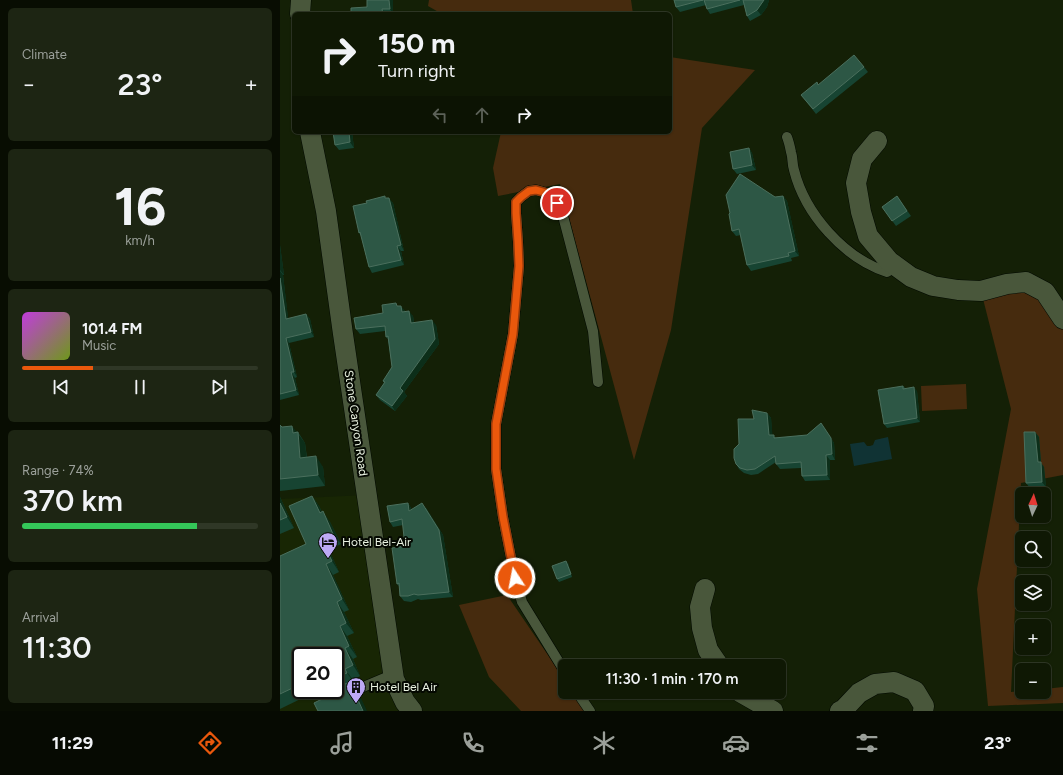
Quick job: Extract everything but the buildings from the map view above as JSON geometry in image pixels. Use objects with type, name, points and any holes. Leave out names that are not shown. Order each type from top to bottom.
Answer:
[{"type":"street","points":[[300,0],[300,12]]},
{"type":"street","name":"Stone Canyon Road","points":[[310,134],[326,211],[394,679],[405,702],[412,711]]},
{"type":"street","points":[[877,141],[862,159],[856,184],[868,236],[889,261],[911,277],[933,286],[952,289],[981,291],[1007,284],[1026,282],[1045,292],[1063,319]]},
{"type":"street","points":[[705,589],[700,607],[702,628],[708,650],[714,659]]},
{"type":"street","points":[[840,711],[843,710],[859,693],[875,684],[894,682],[915,691],[924,706],[923,711]]},
{"type":"street","points":[[752,699],[773,711]]},
{"type":"lane","points":[[787,137],[794,170],[805,200],[816,217],[836,240],[864,263],[878,270],[887,272],[897,266]]},
{"type":"lane","points":[[558,661],[522,602],[515,578],[504,525],[496,469],[496,424],[513,334],[519,266],[516,202],[529,191],[536,190],[549,194],[557,203],[563,216],[593,331],[598,382]]},
{"type":"lane","points":[[344,695],[394,674]]},
{"type":"lane","points":[[582,699],[590,711]]},
{"type":"shaded area","points":[[429,0],[631,0],[633,12],[438,12],[428,6]]},
{"type":"shaded area","points":[[672,57],[755,70],[702,128],[671,330],[634,460],[560,184],[498,196],[493,168],[501,134],[672,134]]},
{"type":"shaded area","points":[[1026,282],[1063,319],[1063,475],[1021,483],[1021,487],[1015,487],[1015,523],[1019,523],[1019,531],[1015,531],[1015,567],[1017,567],[1017,575],[1015,575],[1011,692],[1015,692],[1015,699],[1051,699],[1051,688],[1063,687],[1063,703],[988,706],[977,589],[1011,409],[981,291]]},
{"type":"shaded area","points":[[966,384],[967,409],[922,411],[921,386]]},
{"type":"shaded area","name":"Hotel Bel-Air","points":[[367,495],[394,679],[412,711],[280,711],[280,499]]},
{"type":"shaded area","points":[[507,595],[558,670],[558,699],[578,699],[586,711],[521,711],[489,677],[459,605]]},
{"type":"water","points":[[888,437],[892,459],[854,466],[850,444],[864,442],[867,446],[870,446],[873,445],[875,440]]},
{"type":"place","name":"Hotel Bel-Air","points":[[328,559]]},
{"type":"place","name":"Hotel Bel Air","points":[[356,704]]},
{"type":"route","points":[[515,578],[503,517],[496,469],[496,424],[513,334],[519,266],[516,202],[529,191],[536,190],[549,194],[557,203]]}]
